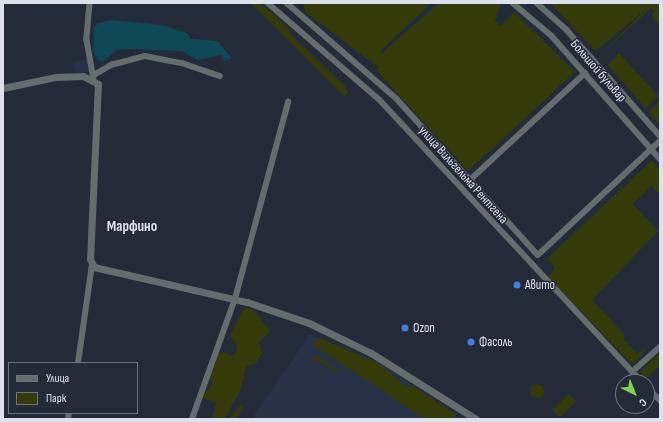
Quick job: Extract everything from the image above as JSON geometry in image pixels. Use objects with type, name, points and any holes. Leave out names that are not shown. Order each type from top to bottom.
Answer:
[{"type":"street","points":[[78,362],[92,265],[99,98],[87,40],[90,3]]},
{"type":"street","name":"улица Вильгельма Рентгена","points":[[268,3],[380,100],[632,372]]},
{"type":"street","name":"улица Вильгельма Рентгена","points":[[287,3],[381,83],[538,255],[651,149]]},
{"type":"street","name":"Большой бульвар","points":[[513,3],[552,36],[660,159]]},
{"type":"street","name":"Большой бульвар","points":[[537,3],[567,30],[660,136]]},
{"type":"street","points":[[3,88],[55,77],[94,77],[111,65],[145,56],[182,63],[220,76]]},
{"type":"street","points":[[470,180],[585,73]]},
{"type":"street","points":[[192,419],[235,299],[288,102]]},
{"type":"street","points":[[651,149],[660,141]]},
{"type":"street","points":[[92,265],[235,299],[309,323],[371,353],[476,419]]},
{"type":"street","points":[[632,372],[660,347]]},
{"type":"shaded area","points":[[113,20],[161,25],[187,33],[191,39],[217,41],[232,58],[224,61],[222,55],[198,60],[182,51],[131,49],[116,50],[103,62],[97,59],[93,51],[94,28],[98,23]]},
{"type":"shaded area","points":[[88,59],[89,72],[75,73],[73,62]]},
{"type":"shaded area","points":[[310,334],[380,363],[462,419],[252,419]]},
{"type":"green space","points":[[251,3],[260,3],[288,27],[292,36],[344,85],[348,93],[345,97]]},
{"type":"green space","points":[[295,3],[431,3],[381,50],[381,54],[439,3],[501,3],[495,21],[501,26],[514,12],[575,72],[468,171],[376,70],[378,67],[305,12],[304,4]]},
{"type":"green space","points":[[550,3],[660,3],[660,26],[652,17],[654,11],[651,8],[600,55],[649,6],[596,51]]},
{"type":"green space","points":[[619,53],[658,96],[645,108],[608,65]]},
{"type":"green space","points":[[660,101],[660,121],[657,122],[648,112]]},
{"type":"green space","points":[[652,160],[660,170],[660,195],[651,186],[633,204],[658,231],[592,300],[625,335],[624,339],[637,354],[650,345],[633,365],[548,277],[555,268],[547,259]]},
{"type":"green space","points":[[247,308],[253,309],[270,331],[259,342],[262,353],[256,363],[246,367],[241,389],[228,413],[224,419],[212,419],[216,402],[203,398],[203,395],[212,386],[211,375],[219,353],[225,352],[231,356],[236,353],[237,344],[230,336],[242,311]]},
{"type":"green space","points":[[320,338],[379,364],[408,388],[411,385],[456,414],[453,419],[425,419],[312,344]]},
{"type":"green space","points":[[660,353],[660,366],[651,374],[642,374],[642,370]]},
{"type":"green space","points":[[309,356],[319,357],[338,370],[338,376],[337,372]]},
{"type":"green space","points":[[537,384],[542,386],[544,391],[542,396],[537,398],[532,396],[530,391],[532,386]]},
{"type":"green space","points":[[568,394],[576,401],[560,417],[552,410]]},
{"type":"green space","points":[[241,405],[244,406],[236,419],[229,419]]},
{"type":"place","name":"Авито","points":[[517,285]]},
{"type":"place","name":"Ozon","points":[[405,328]]},
{"type":"place","name":"Фасоль","points":[[471,342]]},
{"type":"district","name":"Марфино","points":[[132,227]]}]
